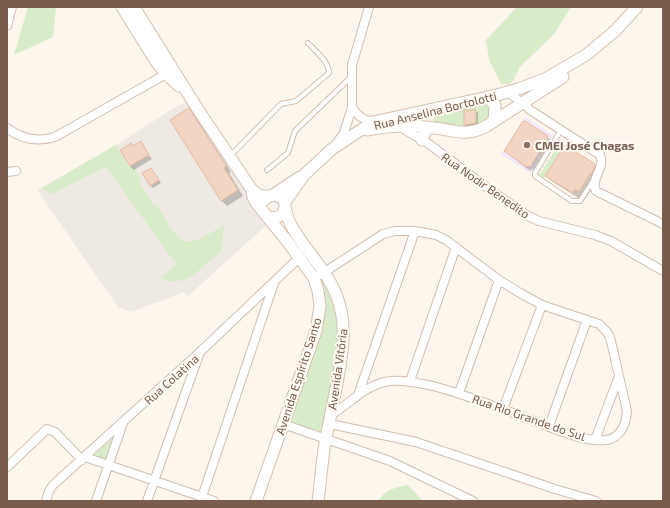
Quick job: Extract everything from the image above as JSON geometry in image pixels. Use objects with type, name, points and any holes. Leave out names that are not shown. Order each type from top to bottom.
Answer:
[{"type":"street","points":[[7,26],[12,7]]},
{"type":"street","points":[[122,7],[155,60],[197,108]]},
{"type":"street","points":[[134,7],[197,108]]},
{"type":"street","points":[[304,175],[287,184],[262,203],[265,214],[272,218],[281,216],[285,205],[304,175],[332,149],[344,133],[352,107],[352,64],[369,7]]},
{"type":"street","name":"Rua Anselina Bortolotti","points":[[360,132],[376,128],[400,127],[432,127],[467,133],[479,130],[564,76],[615,30],[637,7]]},
{"type":"street","name":"Rua Anselina Bortolotti","points":[[360,132],[373,122],[518,89],[545,79],[586,55]]},
{"type":"street","points":[[7,128],[19,135],[32,139],[55,137],[166,74]]},
{"type":"street","points":[[506,92],[523,103],[530,110],[600,155],[602,160],[595,178],[594,188],[599,193],[663,224]]},
{"type":"street","points":[[487,97],[495,105],[494,121]]},
{"type":"street","points":[[352,107],[356,114],[361,118],[373,122]]},
{"type":"street","name":"Avenida Espírito Santo","points":[[197,108],[252,190],[255,201],[314,278],[318,291],[320,306],[316,331],[256,501]]},
{"type":"street","points":[[422,140],[424,134],[432,127],[431,118],[435,109]]},
{"type":"street","name":"Rua Nodir Benedito","points":[[400,127],[422,140],[528,216],[539,221],[595,235],[611,241],[663,271]]},
{"type":"street","points":[[332,149],[360,132]]},
{"type":"street","points":[[7,172],[16,171]]},
{"type":"street","points":[[252,190],[260,196],[278,195],[285,205]]},
{"type":"street","name":"Avenida Vitória","points":[[285,205],[293,229],[326,275],[336,294],[344,322],[342,352],[331,420],[326,438],[318,501]]},
{"type":"street","name":"Rua Rio Grande do Sul","points":[[326,275],[383,234],[400,230],[415,230],[436,235],[456,247],[499,280],[542,305],[599,324],[607,332],[620,375],[627,411],[627,419],[624,428],[619,434],[607,440],[595,440],[548,426],[458,392],[410,381],[390,381],[372,386],[358,395],[331,420]]},
{"type":"street","points":[[358,395],[415,230]]},
{"type":"street","points":[[410,381],[456,247]]},
{"type":"street","name":"Rua Colatina","points":[[46,501],[49,491],[53,485],[200,352],[299,258]]},
{"type":"street","points":[[314,278],[326,275]]},
{"type":"street","points":[[458,392],[499,280]]},
{"type":"street","points":[[202,497],[274,283]]},
{"type":"street","points":[[503,409],[542,305]]},
{"type":"street","points":[[548,426],[587,320]]},
{"type":"street","points":[[147,501],[200,352]]},
{"type":"street","points":[[595,440],[620,375]]},
{"type":"street","points":[[331,420],[416,442],[555,489],[596,501]]},
{"type":"street","points":[[96,501],[123,422]]},
{"type":"street","points":[[283,424],[390,461],[473,501]]},
{"type":"street","points":[[7,467],[47,429],[53,430],[84,458],[109,465],[214,501]]},
{"type":"lane","points":[[229,155],[236,151],[281,104],[296,101],[329,73],[327,63],[308,42]]},
{"type":"lane","points":[[267,170],[288,153],[295,131],[351,78]]},
{"type":"lane","points":[[561,130],[535,173],[535,176],[572,201],[576,202],[580,201],[588,186],[595,178]]},
{"type":"shaded area","points":[[187,102],[268,224],[188,296],[184,292],[131,312],[118,307],[37,190],[116,145],[177,106]]},
{"type":"shaded area","name":"CMEI José Chagas","points":[[525,117],[553,135],[529,172],[501,154]]},
{"type":"green space","points":[[28,7],[56,7],[53,37],[14,55]]},
{"type":"green space","points":[[517,7],[571,7],[555,33],[520,67],[513,81],[509,84],[501,84],[489,60],[486,40]]},
{"type":"green space","points":[[485,103],[490,106],[493,118],[470,129],[434,123],[435,113]]},
{"type":"green space","points":[[558,143],[565,145],[543,179],[538,173],[542,173],[541,170],[544,170],[543,167],[548,163],[547,160],[550,159],[552,153],[554,153],[553,150],[556,149]]},
{"type":"green space","points":[[116,145],[129,166],[132,165],[142,180],[140,183],[154,206],[157,204],[167,223],[176,235],[188,241],[194,241],[206,236],[224,225],[221,251],[201,269],[186,279],[169,281],[161,278],[176,264],[106,167],[51,194],[42,188]]},
{"type":"green space","points":[[326,278],[339,310],[338,357],[322,432],[286,422],[317,340],[320,286]]},
{"type":"green space","points":[[115,436],[106,461],[92,457]]},
{"type":"green space","points":[[408,485],[423,501],[378,501],[384,494],[391,490]]},
{"type":"building","points":[[189,108],[226,166],[224,168],[238,190],[221,201],[170,120]]},
{"type":"building","points":[[464,110],[476,110],[476,123],[464,125]]},
{"type":"building","name":"CMEI José Chagas","points":[[523,121],[548,136],[530,167],[520,163],[504,151]]},
{"type":"building","points":[[141,141],[149,155],[130,166],[120,150],[131,143],[133,146]]},
{"type":"building","points":[[565,145],[595,164],[593,171],[579,192],[575,189],[573,193],[545,176]]},
{"type":"building","points":[[151,168],[159,180],[150,186],[142,173]]},
{"type":"place","name":"CMEI José Chagas","points":[[527,145]]}]
